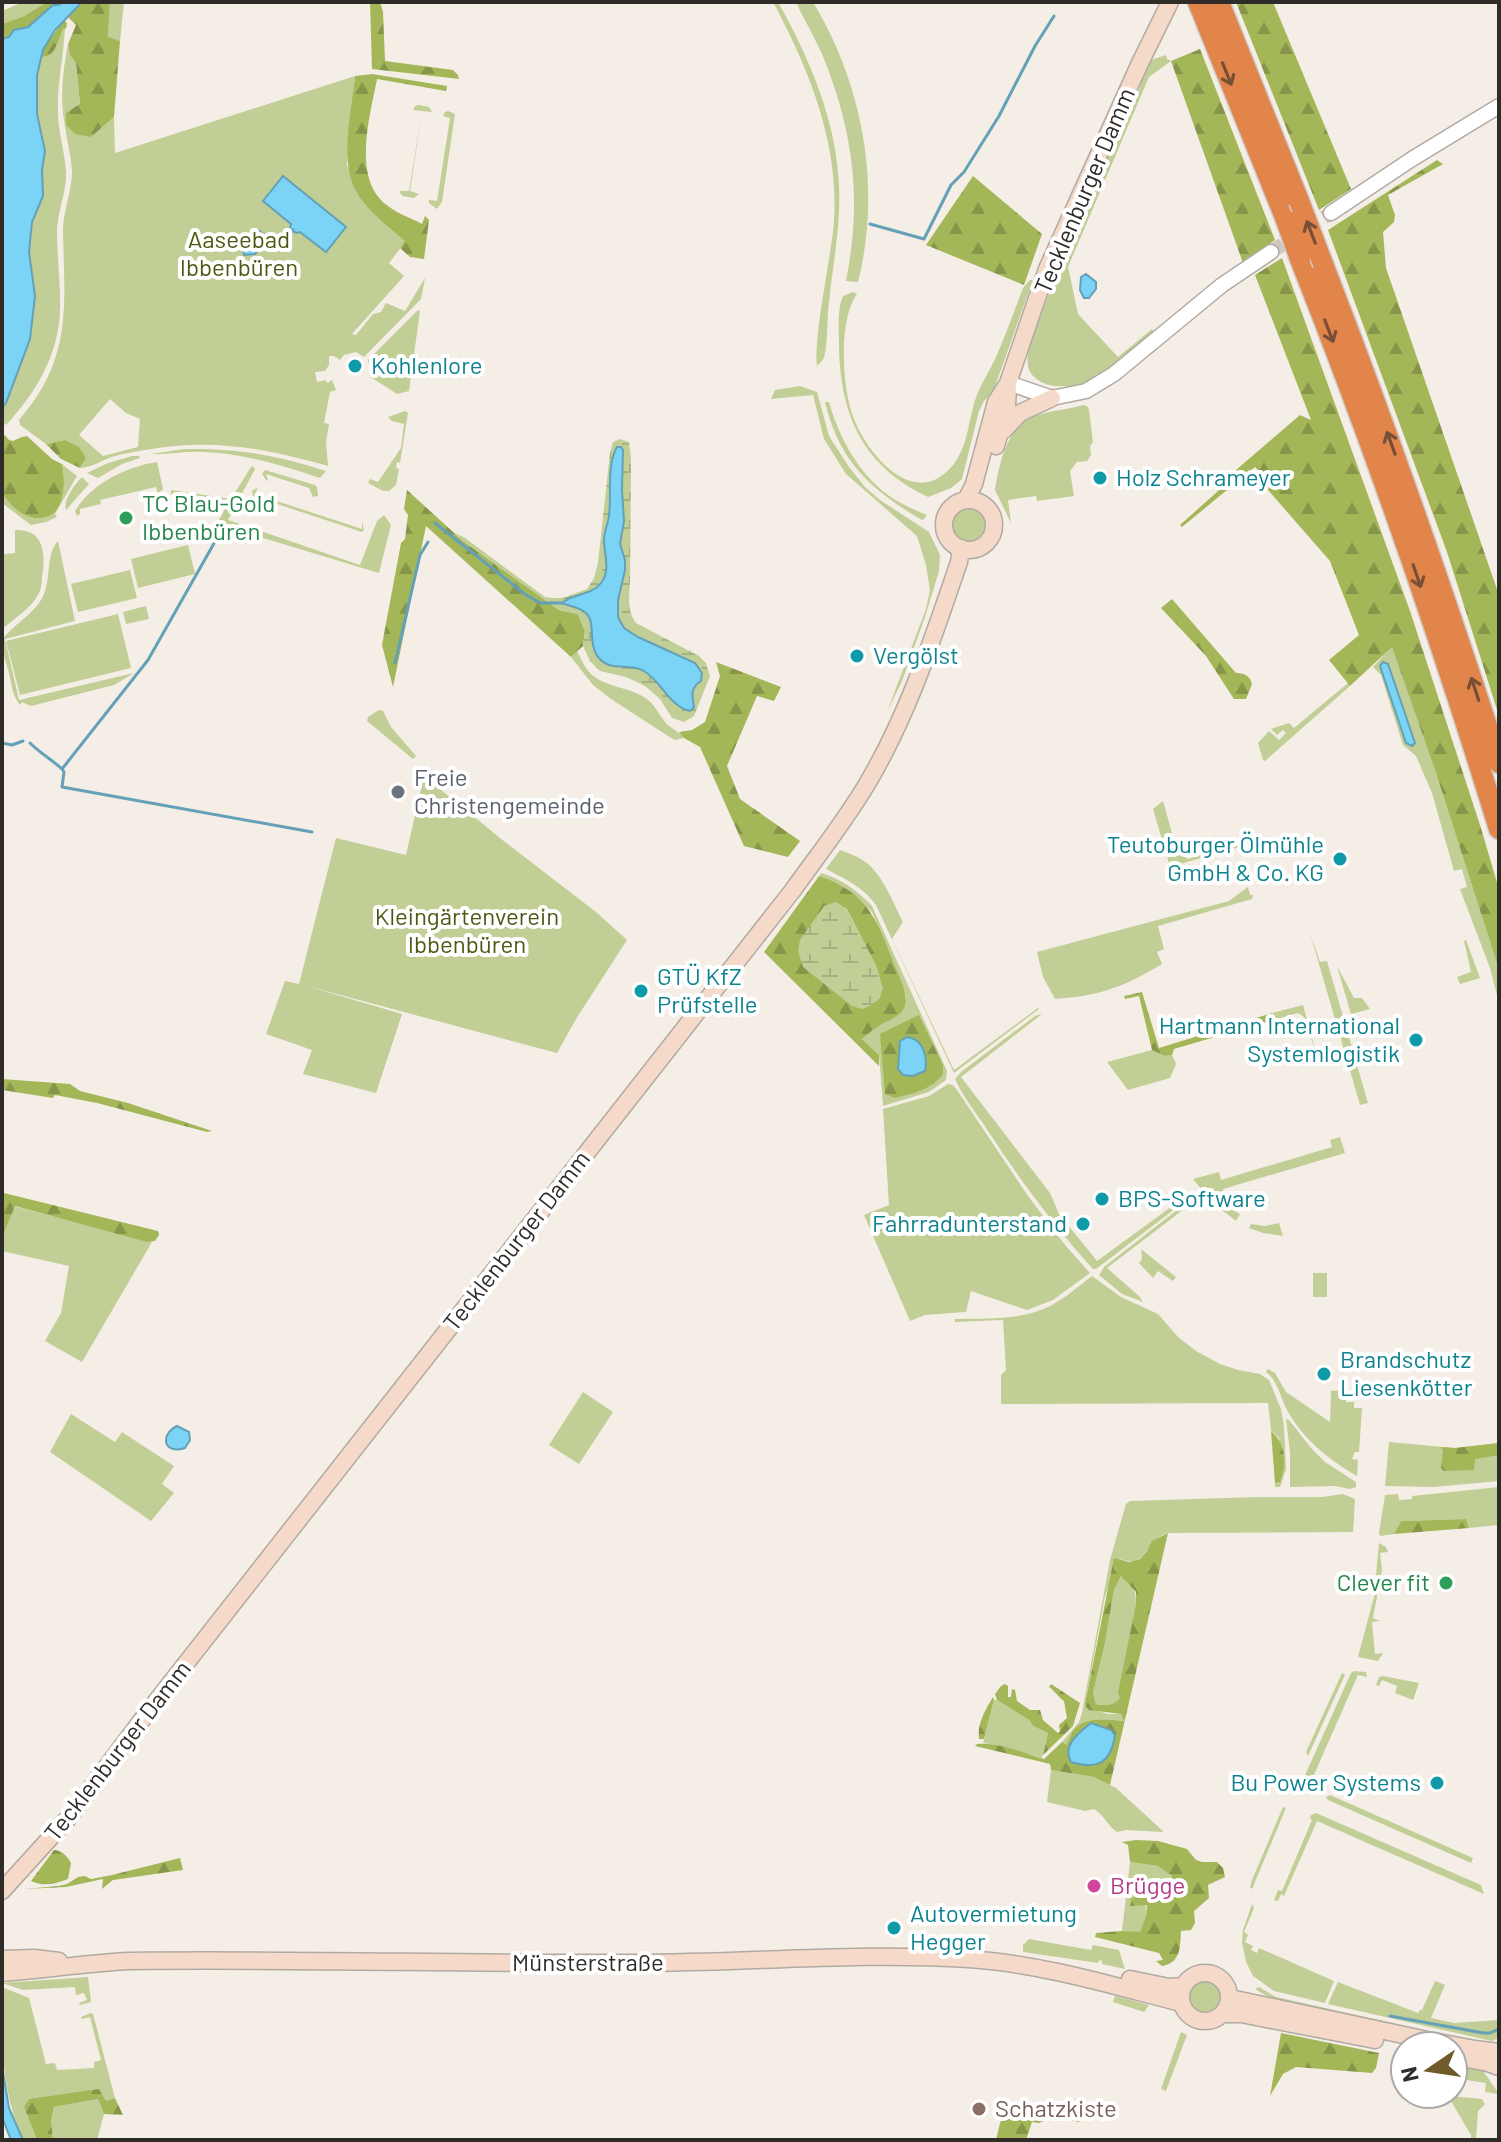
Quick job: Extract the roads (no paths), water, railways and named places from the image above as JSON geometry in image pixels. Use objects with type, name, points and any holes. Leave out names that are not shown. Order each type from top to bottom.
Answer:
[{"type":"highway","points":[[1198,2],[1286,220],[1394,508],[1499,829]]},
{"type":"highway","points":[[1219,2],[1299,201],[1425,539],[1499,763]]},
{"type":"main road","name":"Tecklenburger Damm","points":[[966,500],[974,484],[996,402],[1008,383],[1047,269],[1170,2]]},
{"type":"main road","name":"Tecklenburger Damm","points":[[985,506],[984,488],[1007,406],[1008,383]]},
{"type":"main road","points":[[996,446],[1014,417],[1052,398]]},
{"type":"main road","points":[[966,500],[985,506],[993,519],[991,534],[982,546],[961,548],[948,539],[944,523],[949,510],[966,500]]},
{"type":"main road","name":"Tecklenburger Damm","points":[[2,1891],[70,1816],[793,890],[844,819],[868,783],[897,727],[926,657],[961,548]]},
{"type":"main road","name":"Münsterstraße","points":[[5,1960],[425,1964],[899,1957],[971,1960],[1169,1987],[1182,1994],[1188,2014],[1199,2021],[1212,2020],[1227,2006],[1226,1983],[1206,1972],[1193,1976],[1182,1994]]},
{"type":"main road","name":"Münsterstraße","points":[[1227,2006],[1241,2014],[1389,2043]]},
{"type":"main road","name":"Münsterstraße","points":[[1227,2006],[1499,2052]]},
{"type":"main road","points":[[1469,2059],[1499,2067]]},
{"type":"street","points":[[1331,213],[1499,106]]},
{"type":"street","points":[[1008,383],[1052,398],[1075,395],[1100,384],[1222,285],[1271,252]]},
{"type":"water","points":[[82,2],[55,30],[43,50],[37,75],[37,114],[45,151],[43,196],[32,222],[29,252],[35,296],[30,339],[2,408],[2,39],[9,37],[14,30],[28,27],[53,5]]},
{"type":"water","points":[[283,176],[346,227],[326,252],[300,232],[296,233],[290,228],[291,224],[263,201]]},
{"type":"water","points":[[258,230],[269,238],[255,254],[244,255],[243,248]]},
{"type":"water","points":[[1086,274],[1096,282],[1096,289],[1089,298],[1084,298],[1080,290],[1081,277]]},
{"type":"water","points":[[617,447],[623,450],[624,521],[620,544],[625,560],[618,617],[624,628],[638,637],[695,663],[702,673],[701,681],[693,689],[694,707],[690,711],[676,704],[644,671],[603,662],[593,645],[589,616],[562,603],[592,590],[604,578],[610,471]]},
{"type":"water","points":[[1383,662],[1388,664],[1415,743],[1412,746],[1406,743],[1380,666]]},
{"type":"water","points":[[907,1037],[921,1045],[926,1060],[925,1071],[913,1076],[903,1075],[898,1069],[900,1041]]},
{"type":"water","points":[[177,1426],[189,1432],[190,1440],[185,1448],[172,1449],[166,1439]]},
{"type":"water","points":[[1091,1723],[1111,1730],[1115,1735],[1110,1752],[1095,1764],[1071,1762],[1070,1745]]},
{"type":"water","points":[[2,2066],[9,2108],[23,2140],[11,2140],[2,2117]]},
{"type":"waterway","points":[[870,224],[924,239],[951,185],[964,172],[999,116],[1054,16]]},
{"type":"waterway","points":[[289,235],[293,230]]},
{"type":"waterway","points":[[435,523],[526,595],[540,603],[562,603]]},
{"type":"waterway","points":[[62,769],[148,660],[221,531]]},
{"type":"waterway","points":[[395,663],[420,555],[428,542]]},
{"type":"waterway","points":[[2,743],[12,745],[23,741]]},
{"type":"waterway","points":[[30,743],[62,769],[62,787],[312,832]]},
{"type":"waterway","points":[[1390,2016],[1483,2033],[1499,2029]]},
{"type":"tunnel","points":[[1271,252],[1331,213]]},
{"type":"place","name":"Kohlenlore","points":[[355,366]]},
{"type":"place","name":"Holz Schrameyer","points":[[1100,478]]},
{"type":"place","name":"TC Blau-Gold Ibbenbüren","points":[[126,518]]},
{"type":"place","name":"Vergölst","points":[[857,656]]},
{"type":"place","name":"Freie Christengemeinde","points":[[398,792]]},
{"type":"place","name":"Teutoburger Ölmühle GmbH & Co. KG","points":[[1340,859]]},
{"type":"place","name":"GTÜ KfZ Prüfstelle","points":[[641,991]]},
{"type":"place","name":"Hartmann International Systemlogistik","points":[[1416,1040]]},
{"type":"place","name":"BPS-Software","points":[[1102,1199]]},
{"type":"place","name":"Fahrradunterstand","points":[[1083,1224]]},
{"type":"place","name":"Brandschutz Liesenkötter","points":[[1324,1374]]},
{"type":"place","name":"Clever fit","points":[[1446,1583]]},
{"type":"place","name":"Bu Power Systems","points":[[1437,1783]]},
{"type":"place","name":"Brügge","points":[[1094,1886]]},
{"type":"place","name":"Autovermietung Hegger","points":[[894,1928]]},
{"type":"place","name":"Schatzkiste","points":[[979,2109]]},
{"type":"park label","name":"Aaseebad Ibbenbüren","points":[[239,254]]},
{"type":"park label","name":"Kleingärtenverein Ibbenbüren","points":[[467,931]]}]
